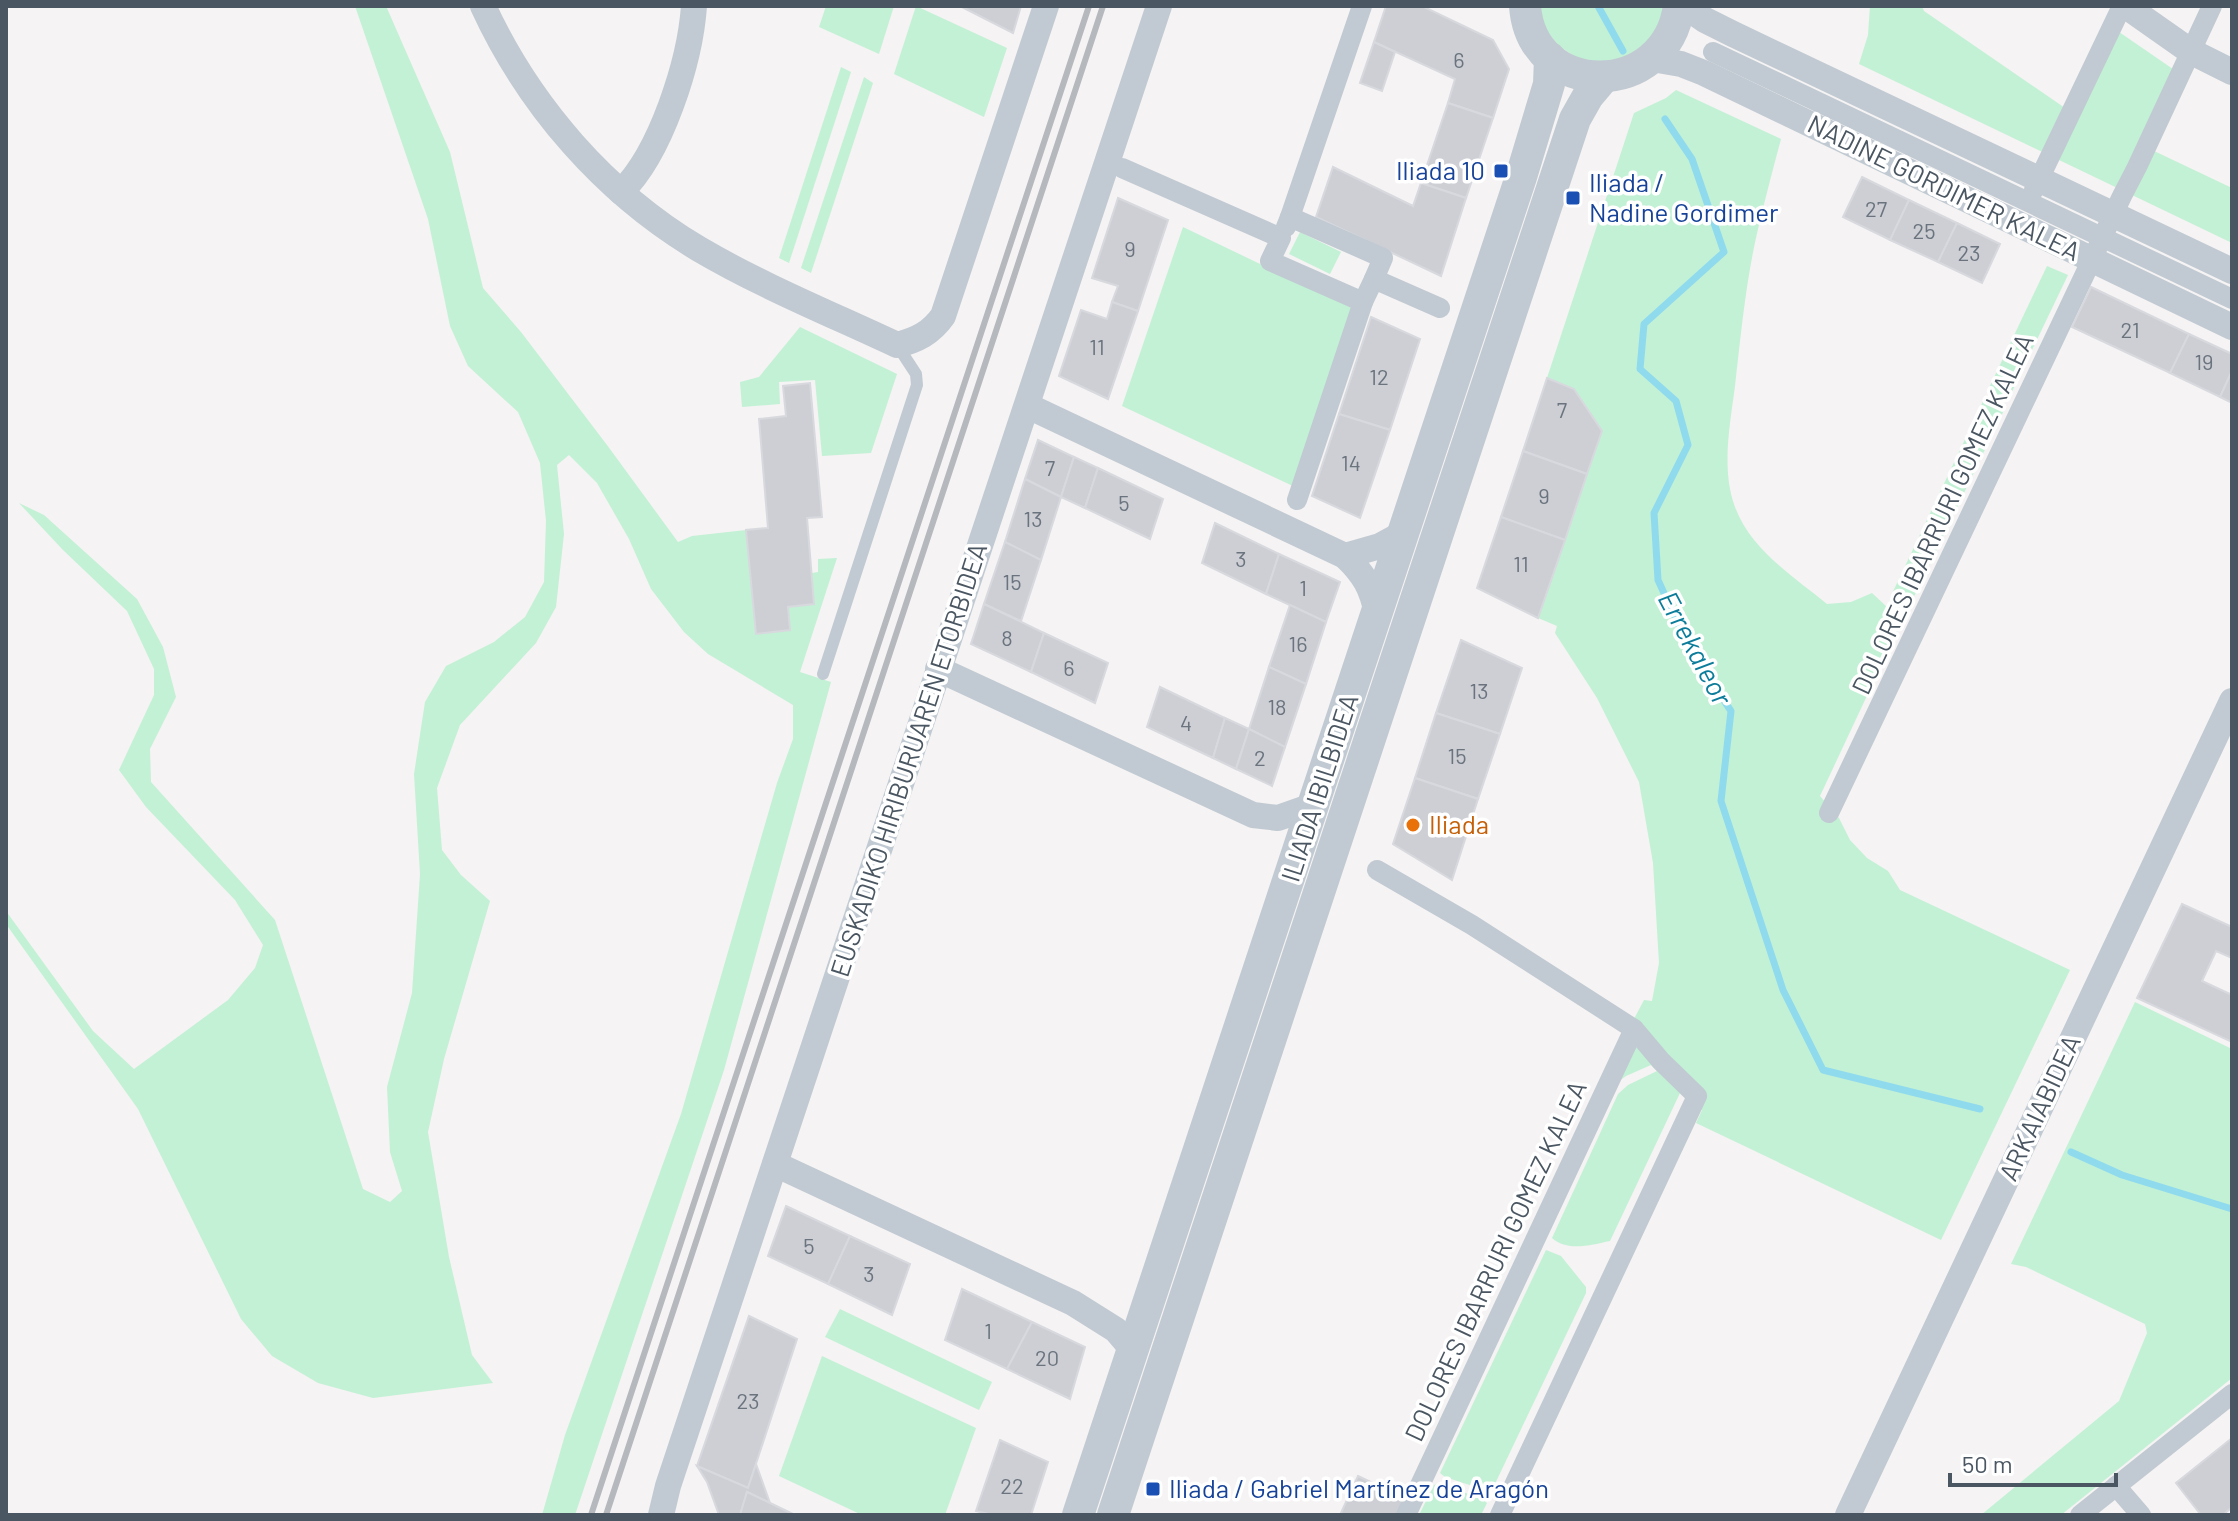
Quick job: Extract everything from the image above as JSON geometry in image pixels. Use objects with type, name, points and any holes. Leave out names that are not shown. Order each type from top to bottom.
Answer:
[{"type":"street","points":[[483,6],[513,63],[541,105],[588,160],[621,192],[659,223],[711,255],[897,345],[925,335],[943,316],[1046,6]]},
{"type":"street","points":[[621,192],[644,164],[673,99],[686,58],[694,6]]},
{"type":"street","name":"EUSKADIKO HIRIBURUAREN ETORBIDEA","points":[[661,1515],[668,1486],[1159,6]]},
{"type":"street","points":[[1362,6],[1290,217],[1270,261],[1363,302]]},
{"type":"street","points":[[1521,10],[1532,33],[1550,58],[1575,73],[1604,77],[1638,69],[1652,59],[1672,33],[1682,6]]},
{"type":"street","name":"NADINE GORDIMER KALEA","points":[[1682,6],[2034,190],[2232,327]]},
{"type":"street","points":[[2034,190],[2124,6],[2190,51],[2232,72]]},
{"type":"street","name":"DOLORES IBARRURI GOMEZ KALEA","points":[[1829,813],[2212,6]]},
{"type":"street","name":"NADINE GORDIMER KALEA","points":[[1713,52],[2034,190]]},
{"type":"street","name":"ILIADA IBILBIDEA","points":[[1078,1515],[1543,108],[1549,84],[1550,58]]},
{"type":"street","name":"NADINE GORDIMER KALEA","points":[[1652,59],[1681,64],[1704,73],[2103,237],[2232,299]]},
{"type":"street","name":"ILIADA IBILBIDEA","points":[[1113,1515],[1575,119],[1604,77]]},
{"type":"street","points":[[1122,168],[1281,238]]},
{"type":"street","points":[[1290,217],[1383,258],[1363,302],[1297,500]]},
{"type":"street","name":"NADINE GORDIMER KALEA","points":[[2103,237],[2232,271]]},
{"type":"street","points":[[1374,279],[1440,308]]},
{"type":"street","points":[[1028,406],[1345,556],[1360,570],[1368,584],[1377,614]]},
{"type":"street","points":[[1345,556],[1380,546],[1404,533]]},
{"type":"street","points":[[938,669],[1253,815],[1278,818],[1315,805]]},
{"type":"street","name":"ARKAIABIDEA","points":[[1848,1515],[2232,701]]},
{"type":"street","points":[[1377,870],[1472,925],[1634,1029],[1697,1096],[1500,1515]]},
{"type":"street","name":"DOLORES IBARRURI GOMEZ KALEA","points":[[1406,1515],[1634,1029]]},
{"type":"street","points":[[775,1164],[1073,1303],[1116,1330],[1133,1350]]},
{"type":"street","points":[[2080,1515],[2232,1394]]},
{"type":"street","points":[[2116,1486],[2141,1515]]},
{"type":"lane","points":[[823,674],[917,385],[910,362],[897,345]]},
{"type":"green space","points":[[355,6],[386,6],[450,152],[483,288],[521,332],[678,542],[692,536],[746,530],[756,633],[790,630],[788,607],[814,604],[812,573],[818,572],[818,559],[837,558],[800,672],[831,682],[724,1070],[575,1515],[542,1515],[565,1435],[681,1114],[777,783],[793,739],[793,705],[708,654],[684,632],[651,589],[629,539],[597,483],[569,455],[557,465],[564,534],[556,607],[536,643],[460,725],[437,788],[442,850],[461,875],[490,901],[444,1059],[428,1132],[449,1257],[472,1355],[493,1383],[373,1398],[318,1383],[272,1356],[241,1319],[138,1109],[6,924],[6,911],[93,1031],[134,1069],[228,1000],[255,968],[263,945],[235,900],[146,807],[119,770],[154,695],[154,669],[127,611],[19,503],[44,515],[137,599],[163,647],[176,697],[150,749],[151,782],[275,920],[363,1189],[390,1202],[402,1191],[390,1152],[387,1087],[412,993],[420,874],[414,774],[425,702],[446,666],[494,642],[525,617],[544,582],[546,521],[540,463],[518,412],[468,366],[450,326],[428,219]]},
{"type":"green space","points":[[826,6],[894,6],[879,54],[819,27]]},
{"type":"green space","points":[[916,6],[1007,48],[984,117],[894,74]]},
{"type":"green space","points":[[1538,6],[1667,6],[1655,37],[1620,61],[1598,63],[1577,58],[1559,46],[1545,29]]},
{"type":"green space","points":[[1870,6],[1922,6],[1924,11],[2065,108],[2106,23],[2186,78],[2152,150],[2232,188],[2232,243],[1859,64],[1868,35]]},
{"type":"green space","points":[[841,67],[851,72],[789,263],[779,258]]},
{"type":"green space","points":[[864,77],[873,83],[811,273],[801,268]]},
{"type":"green space","points":[[1676,90],[1781,139],[1754,248],[1742,326],[1728,447],[1728,478],[1735,507],[1762,549],[1827,604],[1851,602],[1872,593],[1902,621],[1820,796],[1839,818],[1850,840],[1867,858],[1888,871],[1900,890],[2070,970],[1941,1240],[1696,1123],[1702,1110],[1680,1093],[1610,1241],[1572,1246],[1552,1238],[1618,1094],[1628,1085],[1657,1071],[1651,1065],[1615,1084],[1634,1019],[1644,1000],[1652,1001],[1659,963],[1653,863],[1639,782],[1597,698],[1555,633],[1557,626],[1538,618],[1602,431],[1574,389],[1547,378],[1634,113]]},
{"type":"green space","points":[[1183,227],[1354,309],[1295,487],[1122,406]]},
{"type":"green space","points":[[1300,232],[1341,252],[1330,274],[1289,254]]},
{"type":"green space","points":[[2047,266],[2068,275],[2008,400],[1988,390]]},
{"type":"green space","points":[[800,327],[897,374],[871,453],[822,456],[815,380],[779,382],[780,404],[742,407],[740,382],[759,377]]},
{"type":"green space","points":[[1985,397],[2005,408],[1906,613],[1890,598]]},
{"type":"green space","points":[[2135,1002],[2232,1049],[2232,1378],[2061,1515],[1981,1515],[2119,1401],[2147,1333],[2145,1324],[2026,1267],[2011,1264]]},
{"type":"green space","points":[[1546,1250],[1561,1256],[1586,1287],[1586,1293],[1493,1488],[1485,1490],[1445,1477],[1440,1473]]},
{"type":"green space","points":[[840,1309],[992,1382],[979,1410],[825,1337]]},
{"type":"green space","points":[[822,1356],[976,1428],[945,1515],[862,1515],[779,1476]]},
{"type":"green space","points":[[1439,1483],[1482,1499],[1487,1503],[1481,1515],[1419,1515],[1434,1485]]},
{"type":"building","points":[[960,6],[1021,6],[1013,33]]},
{"type":"building","points":[[1386,6],[1422,6],[1493,40],[1509,69],[1493,118],[1448,103],[1455,79],[1374,42]]},
{"type":"building","points":[[1374,42],[1395,52],[1382,91],[1360,83]]},
{"type":"building","points":[[1448,103],[1493,118],[1466,198],[1421,183]]},
{"type":"building","points":[[1333,167],[1413,206],[1421,183],[1466,198],[1441,276],[1316,217]]},
{"type":"building","points":[[1862,177],[1909,200],[1890,240],[1843,217]]},
{"type":"building","points":[[1118,198],[1168,220],[1138,311],[1112,302],[1118,286],[1092,278]]},
{"type":"building","points":[[1909,200],[1957,223],[1938,262],[1890,240]]},
{"type":"building","points":[[1957,223],[2000,244],[1982,283],[1938,262]]},
{"type":"building","points":[[2091,287],[2189,334],[2170,373],[2072,327]]},
{"type":"building","points":[[1112,302],[1138,311],[1108,399],[1059,376],[1081,310],[1107,319]]},
{"type":"building","points":[[1371,317],[1420,339],[1390,430],[1339,414]]},
{"type":"building","points":[[2189,334],[2232,354],[2232,371],[2220,397],[2170,373]]},
{"type":"building","points":[[2232,371],[2232,403],[2220,397]]},
{"type":"building","points":[[1547,378],[1574,389],[1602,431],[1587,474],[1523,451]]},
{"type":"building","points":[[810,383],[822,517],[807,518],[814,604],[788,607],[790,630],[756,634],[746,530],[768,528],[759,419],[786,416],[783,386]]},
{"type":"building","points":[[1339,414],[1390,430],[1360,518],[1312,496]]},
{"type":"building","points":[[1038,440],[1074,457],[1061,497],[1025,479]]},
{"type":"building","points":[[1523,451],[1587,474],[1565,540],[1501,517]]},
{"type":"building","points":[[1074,457],[1098,468],[1085,508],[1061,497]]},
{"type":"building","points":[[1098,468],[1163,499],[1150,539],[1085,508]]},
{"type":"building","points":[[1025,479],[1061,497],[1041,560],[1005,542]]},
{"type":"building","points":[[1501,517],[1565,540],[1538,618],[1477,588]]},
{"type":"building","points":[[1215,523],[1279,554],[1266,594],[1202,563]]},
{"type":"building","points":[[1005,542],[1041,560],[1021,621],[984,604]]},
{"type":"building","points":[[1279,554],[1340,582],[1326,622],[1266,594]]},
{"type":"building","points":[[984,604],[1044,633],[1031,672],[971,644]]},
{"type":"building","points":[[1290,605],[1326,622],[1306,684],[1269,667]]},
{"type":"building","points":[[1044,633],[1108,663],[1095,703],[1031,672]]},
{"type":"building","points":[[1461,640],[1522,668],[1500,734],[1436,713]]},
{"type":"building","points":[[1269,667],[1306,684],[1285,747],[1249,729]]},
{"type":"building","points":[[1160,687],[1225,718],[1213,758],[1147,727]]},
{"type":"building","points":[[1436,713],[1500,734],[1478,799],[1415,778]]},
{"type":"building","points":[[1225,718],[1249,729],[1236,769],[1213,758]]},
{"type":"building","points":[[1249,729],[1285,747],[1272,786],[1236,769]]},
{"type":"building","points":[[1415,778],[1478,799],[1452,880],[1393,844]]},
{"type":"building","points":[[2182,904],[2232,927],[2232,958],[2216,951],[2202,981],[2232,995],[2232,1042],[2137,998]]},
{"type":"building","points":[[786,1206],[850,1236],[828,1284],[768,1256]]},
{"type":"building","points":[[850,1236],[910,1264],[892,1315],[828,1284]]},
{"type":"building","points":[[962,1289],[1032,1322],[1007,1369],[945,1340]]},
{"type":"building","points":[[749,1316],[797,1339],[748,1488],[697,1466]]},
{"type":"building","points":[[1032,1322],[1085,1347],[1070,1399],[1007,1369]]},
{"type":"building","points":[[2232,1438],[2232,1507],[2223,1515],[2201,1515],[2176,1483]]},
{"type":"building","points":[[1000,1440],[1048,1462],[1031,1515],[993,1515],[976,1511]]},
{"type":"building","points":[[756,1464],[770,1503],[747,1492],[740,1515],[719,1515],[707,1482],[697,1466],[748,1488]]},
{"type":"building","points":[[1358,1476],[1406,1499],[1399,1515],[1340,1515]]},
{"type":"building","points":[[747,1492],[770,1503],[795,1515],[740,1515]]},
{"type":"waterway","name":"Errekaleor","points":[[1598,6],[1623,51]]},
{"type":"waterway","name":"Errekaleor","points":[[1665,119],[1692,159],[1724,252],[1644,324],[1640,369],[1676,401],[1688,445],[1654,513],[1658,580],[1690,650],[1731,711],[1721,801],[1783,990],[1823,1070],[1980,1109]]},
{"type":"waterway","name":"Errekaleor","points":[[2071,1152],[2122,1175],[2232,1209]]},
{"type":"railway","points":[[591,1515],[1089,6]]},
{"type":"railway","points":[[606,1515],[1103,6]]},
{"type":"place","name":"Iliada 10","points":[[1501,171]]},
{"type":"place","name":"Iliada / Nadine Gordimer","points":[[1573,198]]},
{"type":"place","name":"Iliada","points":[[1413,825]]},
{"type":"place","name":"Iliada / Gabriel Martínez de Aragón","points":[[1153,1489]]}]
